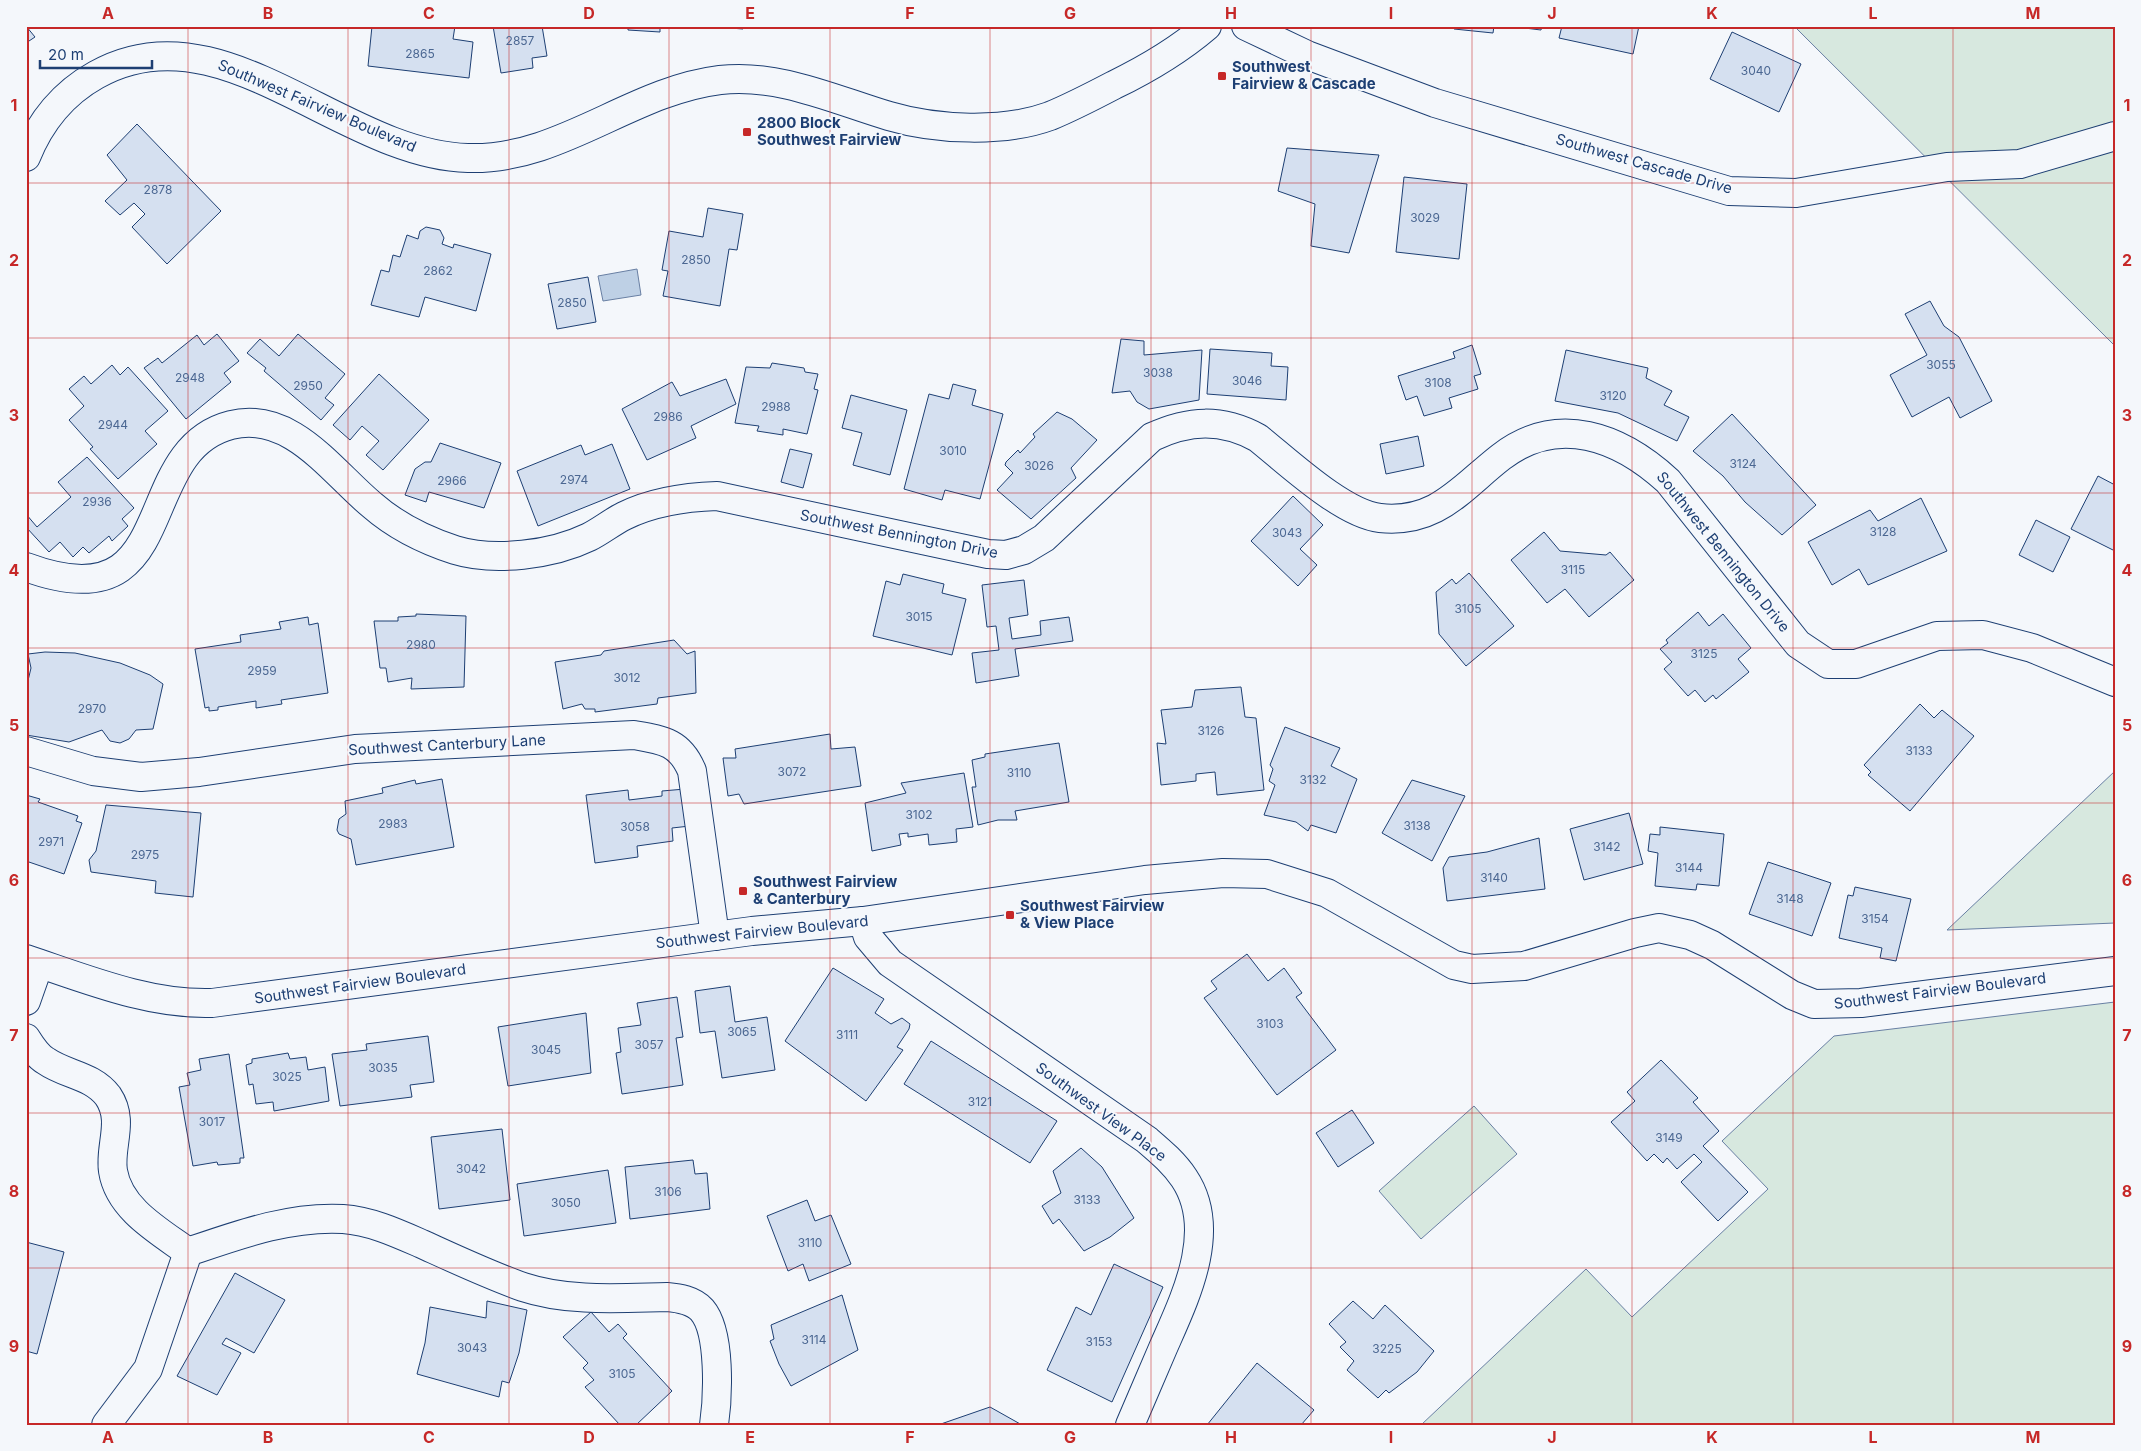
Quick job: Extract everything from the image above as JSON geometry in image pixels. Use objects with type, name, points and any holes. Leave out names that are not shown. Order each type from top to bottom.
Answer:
[{"type":"street","name":"Southwest Fairview Boulevard","points":[[26,158],[34,138],[66,96],[103,71],[121,62],[140,57],[184,56],[228,65],[395,143],[444,156],[488,158],[510,156],[555,143],[671,91],[698,84],[741,78],[765,80],[797,87],[895,118],[917,122],[976,127],[1012,124],[1048,117],[1098,94],[1158,62],[1207,26]]},
{"type":"street","name":"Southwest Cascade Drive","points":[[1246,26],[1307,56],[1435,103],[1729,191],[1796,193],[1947,167],[2020,164],[2115,136]]},
{"type":"street","name":"Southwest Bennington Drive","points":[[26,567],[72,580],[102,577],[115,570],[142,545],[150,531],[172,476],[195,446],[216,430],[246,422],[263,423],[294,436],[311,449],[372,505],[409,532],[458,551],[498,556],[528,555],[544,552],[588,538],[625,515],[658,504],[710,496],[988,554],[1006,555],[1024,550],[1058,527],[1152,437],[1171,428],[1209,422],[1243,431],[1258,438],[1350,508],[1381,518],[1403,517],[1420,515],[1445,505],[1517,447],[1548,436],[1584,434],[1614,443],[1649,463],[1668,481],[1798,644],[1828,664],[1856,664],[1937,636],[1983,635],[2032,648],[2115,682]]},
{"type":"street","name":"Southwest Canterbury Lane","points":[[26,750],[93,771],[140,777],[199,772],[355,749],[634,735],[663,740],[678,748],[687,758],[692,771],[715,936]]},
{"type":"street","name":"Southwest Fairview Boulevard","points":[[33,962],[162,1000],[205,1003],[237,1001],[715,936],[863,921],[1146,880],[1241,873],[1267,874],[1327,893],[1454,965],[1472,968],[1524,966],[1635,933],[1659,928],[1690,935],[1712,945],[1792,995],[1814,1004],[1861,1003],[2115,970]]},
{"type":"street","name":"Southwest View Place","points":[[863,921],[868,937],[890,963],[1147,1140],[1166,1156],[1185,1179],[1194,1200],[1198,1221],[1198,1250],[1189,1288],[1130,1425]]},
{"type":"street","points":[[26,1001],[33,962]]},
{"type":"street","points":[[26,1038],[45,1061],[96,1083],[109,1098],[117,1133],[112,1169],[117,1188],[130,1206],[151,1225],[188,1252]]},
{"type":"street","points":[[188,1252],[251,1231],[281,1224],[311,1219],[344,1219],[393,1231],[524,1288],[578,1297],[680,1298],[702,1310],[711,1330],[718,1378],[714,1425]]},
{"type":"street","points":[[106,1425],[148,1369],[188,1252]]},
{"type":"shaded area","points":[[1794,26],[2115,26],[2115,346]]},
{"type":"shaded area","points":[[2115,771],[2115,923],[1947,930]]},
{"type":"shaded area","points":[[2115,1002],[2115,1425],[1421,1425],[1586,1269],[1632,1317],[1768,1189],[1722,1141],[1834,1036]]},
{"type":"shaded area","points":[[1474,1106],[1517,1154],[1421,1239],[1379,1191]]},
{"type":"water","points":[[637,269],[641,295],[603,301],[598,276]]},
{"type":"building","points":[[26,26],[35,37],[26,43]]},
{"type":"building","points":[[372,26],[455,26],[453,39],[473,42],[469,78],[368,66]]},
{"type":"building","points":[[493,26],[542,26],[547,56],[532,58],[533,68],[501,73]]},
{"type":"building","points":[[628,26],[660,26],[660,32],[628,30]]},
{"type":"building","points":[[704,26],[743,26],[743,29]]},
{"type":"building","points":[[1454,26],[1494,26],[1493,33],[1454,29]]},
{"type":"building","points":[[1508,26],[1542,26],[1541,30]]},
{"type":"building","points":[[1562,26],[1639,26],[1633,54],[1559,38]]},
{"type":"building","points":[[1732,32],[1801,64],[1779,112],[1710,79]]},
{"type":"building","points":[[137,124],[221,211],[167,264],[132,227],[145,214],[134,203],[120,215],[105,201],[127,180],[107,155]]},
{"type":"building","points":[[1287,148],[1379,155],[1349,253],[1311,246],[1315,204],[1278,191]]},
{"type":"building","points":[[1404,177],[1467,184],[1459,259],[1396,252]]},
{"type":"building","points":[[708,208],[743,214],[737,250],[729,249],[720,306],[663,296],[668,271],[662,270],[669,231],[703,237]]},
{"type":"building","points":[[426,227],[440,230],[444,238],[442,244],[453,248],[454,244],[491,254],[476,311],[425,297],[419,317],[371,305],[381,270],[389,272],[393,255],[400,257],[407,235],[418,239],[420,231]]},
{"type":"building","points":[[588,277],[596,322],[557,329],[548,284]]},
{"type":"building","points":[[1930,301],[1944,326],[1959,337],[1992,401],[1960,418],[1949,397],[1912,417],[1890,375],[1927,355],[1905,314]]},
{"type":"building","points":[[217,334],[239,361],[224,373],[231,382],[186,419],[144,368],[158,358],[162,363],[197,335],[204,345]]},
{"type":"building","points":[[298,334],[345,374],[325,398],[334,405],[321,420],[264,371],[266,368],[247,353],[260,339],[279,356]]},
{"type":"building","points":[[1121,339],[1144,341],[1144,355],[1202,350],[1199,400],[1149,409],[1137,402],[1130,391],[1112,393]]},
{"type":"building","points":[[1472,345],[1481,374],[1474,376],[1478,389],[1449,398],[1452,408],[1424,416],[1417,396],[1406,400],[1398,376],[1455,358],[1453,352]]},
{"type":"building","points":[[1210,349],[1272,353],[1271,366],[1288,367],[1286,400],[1207,394]]},
{"type":"building","points":[[1566,350],[1648,368],[1646,378],[1672,391],[1664,405],[1689,417],[1677,441],[1618,413],[1555,401]]},
{"type":"building","points":[[772,363],[804,368],[805,372],[818,374],[814,389],[818,390],[807,434],[783,429],[783,435],[757,431],[759,426],[735,423],[746,367],[770,368]]},
{"type":"building","points":[[112,365],[120,375],[128,367],[168,411],[145,431],[157,444],[118,479],[90,449],[93,447],[69,420],[84,406],[69,389],[84,376],[91,384]]},
{"type":"building","points":[[379,374],[429,420],[383,470],[366,455],[379,441],[362,426],[350,440],[333,425]]},
{"type":"building","points":[[726,379],[736,404],[691,426],[696,438],[647,460],[622,409],[672,382],[680,396]]},
{"type":"building","points":[[953,384],[976,390],[972,405],[1003,414],[980,499],[945,490],[942,500],[904,489],[929,394],[949,399]]},
{"type":"building","points":[[851,395],[907,410],[890,475],[853,465],[862,433],[842,428]]},
{"type":"building","points":[[1057,412],[1072,419],[1097,440],[1071,468],[1076,478],[1031,519],[997,490],[1013,473],[1005,465],[1006,462],[1018,450],[1020,453],[1035,437],[1033,434]]},
{"type":"building","points":[[1732,414],[1816,505],[1782,535],[1745,502],[1723,476],[1693,451]]},
{"type":"building","points":[[1418,436],[1424,466],[1386,474],[1380,444]]},
{"type":"building","points":[[440,443],[501,463],[484,508],[429,492],[426,502],[405,495],[415,469],[425,462],[431,462]]},
{"type":"building","points":[[612,444],[630,489],[538,526],[517,471],[581,445],[585,455]]},
{"type":"building","points":[[790,449],[812,454],[803,488],[781,482]]},
{"type":"building","points":[[87,457],[134,508],[122,519],[128,526],[112,541],[109,536],[89,553],[83,547],[73,557],[60,542],[49,552],[26,527],[26,514],[37,527],[71,497],[58,482]]},
{"type":"building","points":[[2098,476],[2115,485],[2115,551],[2071,529]]},
{"type":"building","points":[[1293,496],[1323,525],[1300,549],[1317,565],[1298,586],[1251,541]]},
{"type":"building","points":[[1921,498],[1947,551],[1868,585],[1859,569],[1832,585],[1808,542],[1870,510],[1878,521]]},
{"type":"building","points":[[2036,520],[2070,537],[2053,572],[2019,555]]},
{"type":"building","points":[[1544,532],[1560,551],[1606,555],[1610,552],[1634,580],[1589,617],[1565,589],[1547,603],[1511,560]]},
{"type":"building","points":[[1469,573],[1514,626],[1466,666],[1439,634],[1436,592],[1452,579],[1456,584]]},
{"type":"building","points":[[903,574],[944,584],[942,593],[966,599],[952,655],[873,636],[886,581],[900,585]]},
{"type":"building","points":[[1024,580],[1028,615],[1009,618],[1012,639],[1041,635],[1040,621],[1069,617],[1073,641],[1015,649],[1019,676],[976,683],[972,653],[999,650],[996,626],[987,627],[982,585]]},
{"type":"building","points":[[1698,612],[1709,626],[1723,614],[1751,648],[1738,659],[1749,672],[1716,699],[1713,695],[1705,702],[1695,690],[1688,696],[1664,669],[1672,662],[1660,649],[1668,643],[1666,640]]},
{"type":"building","points":[[416,614],[466,616],[464,687],[411,689],[412,678],[388,682],[386,668],[380,668],[374,621],[398,621],[398,617],[416,616]]},
{"type":"building","points":[[308,617],[309,625],[318,623],[328,693],[281,700],[282,704],[256,708],[256,701],[218,707],[218,710],[209,711],[209,707],[205,708],[195,649],[241,642],[240,635],[281,629],[279,622]]},
{"type":"building","points":[[674,640],[687,654],[695,651],[696,693],[658,698],[657,704],[595,712],[595,709],[585,709],[582,704],[563,709],[555,662],[601,655],[604,651]]},
{"type":"building","points":[[45,652],[75,653],[120,663],[150,675],[163,684],[153,729],[136,730],[129,739],[120,743],[110,741],[102,730],[69,742],[26,735],[26,689],[31,668],[28,654]]},
{"type":"building","points":[[1241,687],[1245,717],[1256,718],[1264,790],[1217,795],[1215,772],[1196,774],[1196,781],[1161,785],[1157,743],[1166,744],[1161,710],[1192,707],[1195,690]]},
{"type":"building","points":[[1920,704],[1934,718],[1942,710],[1974,736],[1910,811],[1868,775],[1871,772],[1864,765]]},
{"type":"building","points":[[1285,727],[1340,748],[1331,766],[1357,779],[1336,833],[1311,825],[1308,831],[1296,822],[1264,815],[1275,785],[1269,781],[1273,769],[1270,765]]},
{"type":"building","points":[[830,734],[831,749],[855,747],[861,786],[744,804],[739,794],[728,796],[723,758],[736,758],[735,749]]},
{"type":"building","points":[[1059,743],[1069,802],[1015,811],[1017,820],[998,820],[978,825],[972,787],[976,787],[972,760],[985,757],[985,754]]},
{"type":"building","points":[[964,773],[973,827],[956,829],[957,842],[929,845],[928,834],[908,837],[908,833],[899,834],[901,845],[872,851],[865,803],[906,793],[901,783]]},
{"type":"building","points":[[442,779],[454,847],[356,865],[351,839],[339,834],[337,830],[339,819],[346,814],[345,801],[383,793],[382,788],[415,780],[416,784]]},
{"type":"building","points":[[1412,780],[1465,796],[1432,861],[1382,833]]},
{"type":"building","points":[[685,789],[690,826],[672,828],[673,841],[637,846],[638,857],[595,863],[586,795],[628,790],[629,800],[662,796],[662,791]]},
{"type":"building","points":[[26,795],[40,799],[38,802],[78,816],[76,821],[82,823],[64,874],[26,861]]},
{"type":"building","points":[[106,805],[201,813],[193,897],[155,893],[156,881],[91,872],[89,860],[96,851]]},
{"type":"building","points":[[1629,813],[1643,864],[1584,880],[1570,829]]},
{"type":"building","points":[[1660,827],[1724,834],[1719,886],[1697,884],[1696,890],[1655,886],[1658,853],[1648,851],[1650,834],[1660,835]]},
{"type":"building","points":[[1539,838],[1545,889],[1447,901],[1443,868],[1449,857],[1487,852]]},
{"type":"building","points":[[1768,862],[1831,883],[1812,936],[1749,914]]},
{"type":"building","points":[[1855,887],[1911,899],[1896,961],[1880,958],[1882,948],[1839,938],[1848,895],[1853,896]]},
{"type":"building","points":[[1247,954],[1268,981],[1284,968],[1302,993],[1296,997],[1336,1050],[1277,1095],[1204,998],[1217,989],[1211,981]]},
{"type":"building","points":[[833,968],[884,999],[875,1013],[891,1024],[902,1018],[910,1024],[909,1029],[897,1047],[903,1050],[866,1101],[785,1041]]},
{"type":"building","points":[[730,986],[735,1022],[767,1017],[775,1070],[722,1078],[715,1031],[700,1033],[695,991]]},
{"type":"building","points":[[677,997],[683,1037],[676,1038],[683,1085],[622,1094],[616,1053],[621,1052],[618,1028],[641,1025],[637,1003]]},
{"type":"building","points":[[586,1013],[591,1073],[508,1086],[498,1027]]},
{"type":"building","points":[[428,1036],[434,1082],[410,1085],[412,1097],[340,1106],[332,1054],[367,1050],[366,1044]]},
{"type":"building","points":[[931,1041],[1057,1121],[1030,1163],[904,1084]]},
{"type":"building","points":[[288,1053],[290,1059],[306,1057],[308,1070],[325,1067],[329,1101],[274,1111],[273,1102],[256,1104],[253,1084],[249,1085],[246,1065],[252,1063],[252,1059]]},
{"type":"building","points":[[229,1054],[244,1158],[240,1158],[240,1163],[218,1165],[217,1162],[193,1166],[179,1087],[190,1085],[187,1073],[201,1070],[199,1059]]},
{"type":"building","points":[[1661,1060],[1698,1098],[1693,1102],[1719,1131],[1703,1146],[1748,1192],[1718,1221],[1681,1182],[1702,1162],[1694,1154],[1677,1169],[1667,1158],[1663,1163],[1654,1154],[1647,1161],[1611,1122],[1635,1101],[1627,1092]]},
{"type":"building","points":[[1352,1110],[1374,1143],[1338,1167],[1316,1133]]},
{"type":"building","points":[[502,1129],[510,1200],[439,1209],[431,1137]]},
{"type":"building","points":[[1081,1148],[1102,1167],[1134,1218],[1110,1237],[1084,1251],[1059,1219],[1053,1224],[1042,1206],[1061,1193],[1053,1171]]},
{"type":"building","points":[[693,1160],[695,1174],[707,1173],[710,1209],[630,1219],[625,1167]]},
{"type":"building","points":[[608,1170],[616,1223],[524,1236],[517,1184]]},
{"type":"building","points":[[807,1200],[815,1221],[831,1215],[851,1264],[809,1281],[803,1264],[788,1271],[767,1216]]},
{"type":"building","points":[[26,1242],[64,1252],[37,1354],[26,1351]]},
{"type":"building","points":[[1114,1264],[1163,1287],[1112,1402],[1047,1370],[1076,1307],[1091,1315]]},
{"type":"building","points":[[235,1273],[285,1300],[254,1353],[226,1338],[222,1344],[241,1353],[217,1395],[177,1376]]},
{"type":"building","points":[[842,1295],[858,1350],[791,1386],[779,1364],[770,1341],[774,1339],[771,1325]]},
{"type":"building","points":[[487,1301],[527,1310],[519,1353],[509,1383],[502,1381],[499,1397],[417,1374],[425,1343],[430,1307],[486,1318]]},
{"type":"building","points":[[1353,1301],[1373,1319],[1385,1305],[1434,1351],[1417,1372],[1389,1393],[1386,1390],[1378,1398],[1347,1370],[1354,1361],[1340,1347],[1346,1342],[1329,1324]]},
{"type":"building","points":[[591,1312],[609,1332],[618,1324],[627,1334],[623,1338],[672,1391],[636,1425],[620,1425],[585,1387],[594,1380],[583,1368],[588,1363],[563,1337]]},
{"type":"building","points":[[1257,1363],[1314,1410],[1301,1425],[1207,1425]]},
{"type":"building","points":[[990,1407],[1022,1425],[938,1425]]},
{"type":"place","name":"Southwest Fairview & Cascade","points":[[1222,76]]},
{"type":"place","name":"2800 Block Southwest Fairview","points":[[747,132]]},
{"type":"place","name":"Southwest Fairview & Canterbury","points":[[743,891]]},
{"type":"place","name":"Southwest Fairview & View Place","points":[[1010,915]]}]
